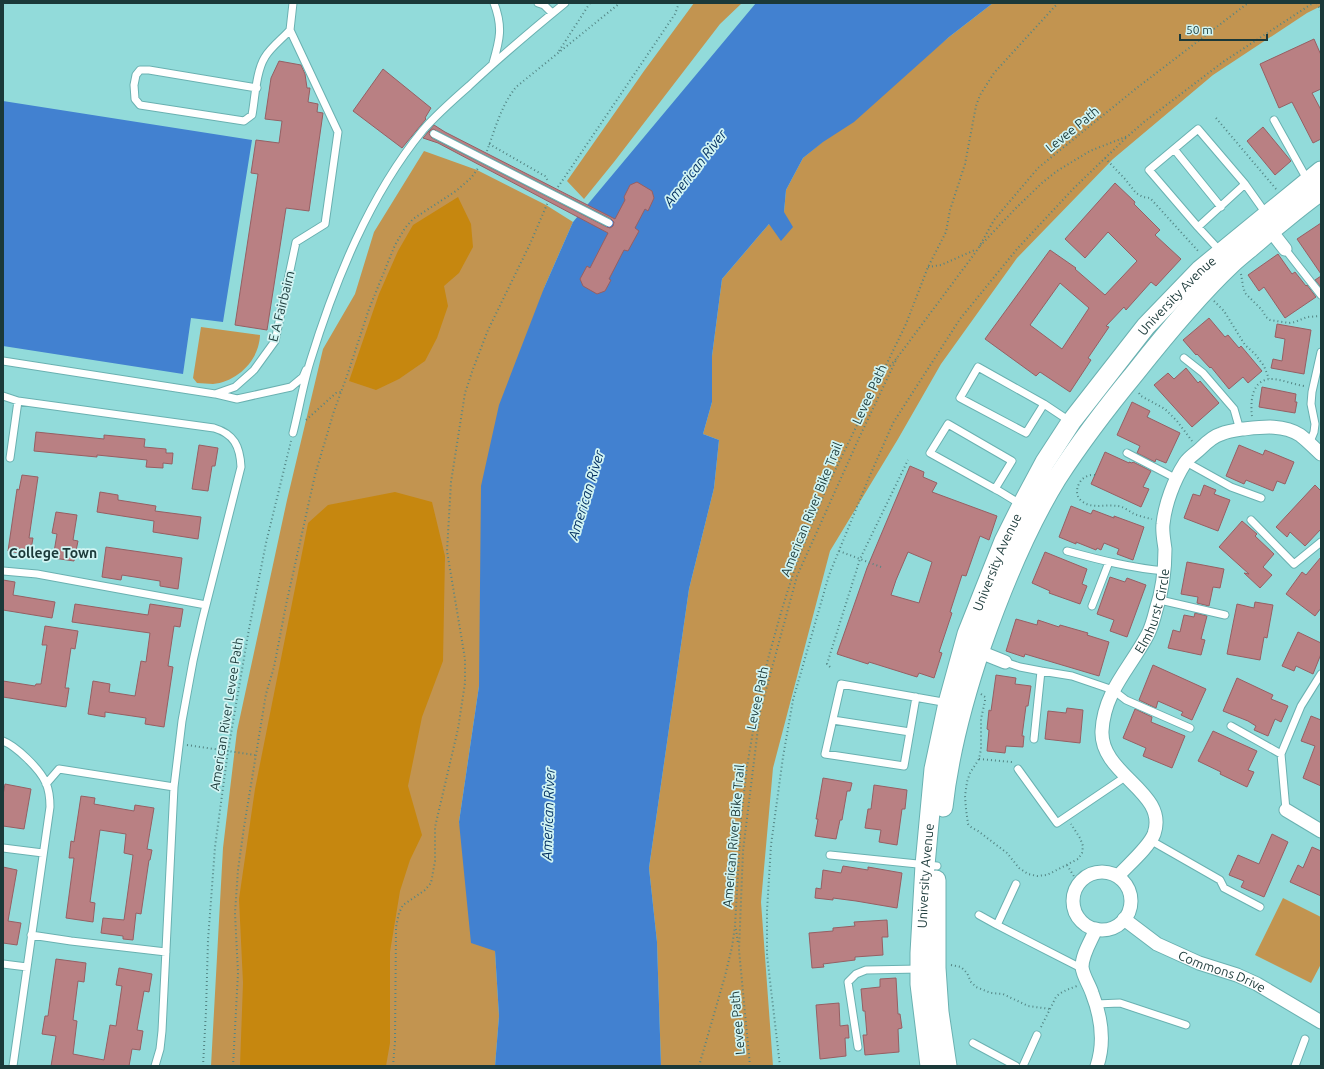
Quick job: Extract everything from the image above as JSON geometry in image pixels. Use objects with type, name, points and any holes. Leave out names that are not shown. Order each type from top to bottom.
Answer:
[{"type":"street","name":"University Avenue","points":[[930,1066],[920,984],[920,969],[931,865],[934,769],[956,705],[967,634],[1004,541],[1056,480],[1082,440],[1157,344],[1230,262],[1269,223],[1317,181]]},
{"type":"street","points":[[1269,223],[1286,249]]},
{"type":"street","name":"University Avenue","points":[[956,705],[965,696],[994,610],[1014,559],[1046,462],[1071,422],[1146,326],[1200,270],[1230,262]]},
{"type":"street","name":"Elmhurst Circle","points":[[1118,876],[1150,840],[1154,834],[1156,824],[1154,810],[1148,797],[1125,777],[1106,750],[1102,734],[1104,713],[1113,690],[1149,632],[1160,600],[1165,571],[1163,521],[1167,502],[1177,479],[1186,462],[1206,444],[1220,434],[1240,430],[1268,426],[1280,428],[1300,435],[1321,454]]},
{"type":"street","points":[[980,652],[1005,662]]},
{"type":"street","points":[[1286,810],[1321,831]]},
{"type":"street","name":"University Avenue","points":[[931,865],[936,883],[937,985],[939,1012],[947,1066]]},
{"type":"street","points":[[1098,872],[1108,872],[1118,876],[1126,885],[1130,896],[1130,908],[1124,919],[1111,928],[1096,929],[1087,925],[1079,918],[1074,910],[1073,900],[1075,890],[1080,881],[1088,875],[1098,872]]},
{"type":"street","name":"Commons Drive","points":[[1124,919],[1157,944],[1199,963],[1237,975],[1258,984],[1321,1022]]},
{"type":"street","points":[[1096,929],[1084,956],[1083,969],[1100,1017],[1102,1046],[1098,1066]]},
{"type":"lane","points":[[256,88],[149,70],[140,70],[136,75],[134,85],[135,99],[140,105],[244,121],[252,115],[260,68],[265,57],[290,30],[293,3]]},
{"type":"lane","points":[[493,63],[500,42],[500,25],[494,3]]},
{"type":"lane","points":[[538,3],[544,5],[552,13]]},
{"type":"lane","points":[[293,432],[310,363],[334,292],[360,231],[399,161],[424,129],[441,111],[512,46],[564,3]]},
{"type":"lane","name":"E A Fairbairn","points":[[3,361],[215,394],[235,387],[254,370],[274,341],[296,242],[324,224],[338,132],[290,30]]},
{"type":"lane","points":[[1274,120],[1317,181]]},
{"type":"lane","points":[[1230,262],[1149,170],[1198,128],[1245,184],[1269,223]]},
{"type":"lane","points":[[424,129],[609,223]]},
{"type":"lane","points":[[1174,149],[1221,207]]},
{"type":"lane","points":[[1198,227],[1245,184]]},
{"type":"lane","points":[[1286,249],[1321,296]]},
{"type":"lane","points":[[1309,444],[1314,432],[1315,424],[1311,404],[1321,352]]},
{"type":"lane","points":[[1184,358],[1203,373],[1234,409],[1240,430]]},
{"type":"lane","points":[[215,394],[237,399],[292,387],[303,377],[310,363]]},
{"type":"lane","points":[[1044,404],[1026,434],[960,398],[978,367],[1044,404],[1071,422]]},
{"type":"lane","points":[[3,396],[18,402],[214,428],[221,430],[233,439],[241,456],[241,467],[193,661],[179,744],[174,787],[162,1031],[160,1049],[155,1066]]},
{"type":"lane","points":[[10,458],[18,402]]},
{"type":"lane","points":[[995,489],[1012,461],[948,424],[930,454],[995,489],[1029,510]]},
{"type":"lane","points":[[1127,453],[1177,479]]},
{"type":"lane","points":[[1186,462],[1231,487],[1261,498]]},
{"type":"lane","points":[[1251,520],[1294,564],[1321,542]]},
{"type":"lane","points":[[1067,551],[1138,569],[1165,571]]},
{"type":"lane","points":[[1092,606],[1109,562]]},
{"type":"lane","points":[[3,571],[44,576],[206,605]]},
{"type":"lane","points":[[1160,600],[1225,616]]},
{"type":"lane","points":[[1005,662],[1041,672],[1072,676],[1113,690],[1126,700],[1190,728]]},
{"type":"lane","points":[[1034,739],[1041,672]]},
{"type":"lane","points":[[1286,810],[1281,754],[1301,706],[1321,674]]},
{"type":"lane","points":[[916,697],[904,766],[825,754],[841,684],[916,697],[956,705]]},
{"type":"lane","points":[[833,720],[910,732]]},
{"type":"lane","points":[[1231,726],[1281,754]]},
{"type":"lane","points":[[3,741],[17,749],[42,775],[50,798],[50,808],[13,1066]]},
{"type":"lane","points":[[1018,768],[1057,823],[1125,777]]},
{"type":"lane","points":[[46,784],[58,769],[174,787]]},
{"type":"lane","points":[[1150,840],[1220,880],[1224,888],[1260,907]]},
{"type":"lane","points":[[3,848],[43,854]]},
{"type":"lane","points":[[830,855],[931,865]]},
{"type":"lane","points":[[997,925],[1016,884]]},
{"type":"lane","points":[[979,915],[1083,969]]},
{"type":"lane","points":[[31,935],[166,952]]},
{"type":"lane","points":[[3,964],[27,967]]},
{"type":"lane","points":[[858,1047],[848,982],[856,974],[866,970],[920,969]]},
{"type":"lane","points":[[1096,1004],[1120,1003],[1186,1025]]},
{"type":"lane","points":[[1024,1066],[1037,1035]]},
{"type":"lane","points":[[1295,1066],[1305,1039]]},
{"type":"lane","points":[[973,1043],[1016,1066]]},
{"type":"path","points":[[557,54],[590,3]]},
{"type":"path","points":[[484,156],[510,94],[516,87],[620,3]]},
{"type":"path","points":[[555,192],[675,14],[679,3]]},
{"type":"path","name":"American River Bike Trail","points":[[699,1066],[726,976],[735,926],[741,819],[747,767],[756,713],[768,658],[796,565],[826,489],[906,324],[928,267],[946,232],[950,210],[965,164],[976,106],[980,95],[994,73],[1058,3]]},
{"type":"path","name":"Levee Path","points":[[879,379],[897,358],[978,249],[994,220],[1038,168],[1138,87],[1248,3]]},
{"type":"path","points":[[780,1066],[767,955],[767,911],[771,845],[783,757],[793,700],[828,575],[893,423],[960,319],[1017,249],[1074,188],[1128,136],[1155,113],[1223,62],[1313,3]]},
{"type":"path","points":[[1317,3],[1321,12]]},
{"type":"path","points":[[1216,118],[1277,190]]},
{"type":"path","points":[[928,267],[941,265],[978,249],[1016,208],[1057,171],[1090,151],[1128,136]]},
{"type":"path","points":[[489,144],[545,176],[549,182]]},
{"type":"path","points":[[1105,158],[1136,193],[1143,197],[1150,198],[1202,255]]},
{"type":"path","points":[[233,1066],[238,973],[235,913],[236,891],[244,827],[266,694],[274,667],[289,591],[325,441],[369,309],[392,252],[405,228],[413,219],[456,191],[471,178],[480,166]]},
{"type":"path","points":[[393,1066],[395,1042],[396,927],[398,913],[403,905],[425,890],[431,882],[435,861],[435,827],[458,729],[465,683],[465,658],[447,552],[451,482],[465,393],[488,330],[550,199]]},
{"type":"path","points":[[1230,262],[1241,273],[1245,293],[1262,310],[1266,317],[1274,321],[1289,323],[1295,322],[1307,316],[1321,316]]},
{"type":"path","points":[[1210,298],[1224,311],[1245,345],[1264,366],[1269,379]]},
{"type":"path","name":"Levee Path","points":[[750,1066],[739,950],[743,851],[760,712],[798,576],[859,438],[897,358]]},
{"type":"path","points":[[1253,428],[1251,402],[1252,395],[1258,384],[1269,379],[1280,380],[1313,388]]},
{"type":"path","points":[[293,432],[336,393],[341,392]]},
{"type":"path","points":[[1138,392],[1141,396],[1164,409],[1177,421],[1199,450]]},
{"type":"path","name":"American River Levee Path","points":[[203,1066],[208,940],[215,847],[228,751],[248,629],[266,543],[293,432]]},
{"type":"path","points":[[830,667],[827,664],[860,559],[908,460]]},
{"type":"path","points":[[1095,475],[1090,474],[1083,478],[1079,483],[1077,491],[1078,498],[1082,502],[1088,504],[1118,506],[1143,517],[1163,521]]},
{"type":"path","points":[[838,551],[881,567]]},
{"type":"path","points":[[978,693],[983,695],[986,700],[981,718],[981,749],[979,759],[970,773],[967,782],[965,796],[968,824],[1007,853],[1019,868],[1028,874],[1037,876],[1047,875],[1067,865],[1078,859],[1082,853],[1083,846],[1080,838],[1066,817]]},
{"type":"path","points":[[179,744],[255,755]]},
{"type":"path","points":[[979,759],[1012,762],[1018,768]]},
{"type":"path","points":[[1067,865],[1075,878]]},
{"type":"path","points":[[735,926],[739,950]]},
{"type":"path","points":[[948,965],[961,967],[976,987],[991,993],[1002,994],[1028,1006],[1050,1009]]},
{"type":"path","points":[[1037,1035],[1059,993],[1066,989],[1088,984]]},
{"type":"shaded area","points":[[694,3],[742,3],[720,24],[584,199],[567,181],[644,71]]},
{"type":"shaded area","points":[[993,3],[1321,3],[1321,6],[1307,13],[1213,75],[1113,159],[1017,258],[941,364],[898,439],[830,551],[773,768],[761,902],[773,1066],[661,1066],[657,942],[649,868],[689,589],[714,488],[719,440],[703,434],[712,402],[712,356],[722,279],[769,224],[784,212],[786,190],[803,158],[949,37]]},
{"type":"shaded area","points":[[424,151],[477,170],[546,205],[573,222],[544,288],[479,686],[459,822],[495,951],[499,1016],[495,1066],[211,1066],[223,848],[237,731],[287,500],[323,349],[355,294],[374,232]]},
{"type":"shaded area","points":[[458,197],[471,224],[473,247],[459,273],[444,286],[448,306],[437,338],[425,361],[399,379],[376,390],[349,381],[379,294],[398,251],[413,225]]},
{"type":"shaded area","points":[[201,327],[260,335],[258,347],[251,361],[241,372],[228,380],[213,384],[197,383],[193,378]]},
{"type":"shaded area","points":[[395,492],[432,502],[445,556],[443,661],[422,717],[408,786],[422,835],[410,860],[400,891],[390,952],[390,1043],[386,1066],[240,1066],[243,983],[239,899],[255,789],[308,523],[328,505]]},
{"type":"shaded area","points":[[1283,898],[1321,917],[1321,964],[1311,983],[1255,955]]},
{"type":"water","name":"American River","points":[[756,3],[993,3],[949,37],[854,122],[823,142],[803,158],[786,190],[784,212],[793,227],[781,241],[769,224],[722,279],[712,356],[712,402],[703,434],[719,440],[714,488],[689,589],[649,868],[657,942],[661,1066],[495,1066],[499,1016],[495,951],[471,943],[459,822],[479,686],[481,486],[499,405],[544,288],[573,222]]},
{"type":"water","points":[[3,101],[252,140],[223,322],[191,318],[183,374],[3,346]]},
{"type":"building","points":[[1314,39],[1321,55],[1321,89],[1312,93],[1321,110],[1321,139],[1313,143],[1292,102],[1279,108],[1260,64]]},
{"type":"building","points":[[279,61],[301,65],[305,74],[307,88],[310,88],[308,102],[318,104],[317,112],[323,113],[309,211],[286,208],[267,330],[235,325],[258,174],[251,173],[256,140],[279,143],[282,121],[265,119],[271,78]]},
{"type":"building","points":[[383,69],[431,108],[425,118],[426,119],[402,148],[353,111]]},
{"type":"building","points":[[434,125],[615,219],[625,200],[624,197],[630,185],[637,182],[652,191],[654,198],[648,211],[645,209],[635,228],[639,231],[628,251],[624,250],[609,279],[611,280],[605,291],[597,294],[583,286],[580,279],[587,266],[590,268],[608,233],[438,143],[423,138]],"holes":[[[433,129],[611,219],[614,222],[613,226],[610,228],[432,138],[429,134],[430,131]]]},
{"type":"building","points":[[1263,127],[1291,161],[1275,175],[1247,141]]},
{"type":"building","points":[[1115,183],[1135,202],[1134,204],[1160,230],[1155,235],[1181,259],[1156,286],[1151,282],[1126,310],[1124,307],[1106,326],[1109,327],[1088,358],[1091,360],[1070,392],[1040,372],[1036,376],[985,339],[1050,250],[1076,268],[1075,269],[1105,295],[1137,261],[1108,232],[1085,258],[1065,239]],"holes":[[[1060,283],[1089,308],[1062,349],[1030,325]]]},
{"type":"building","points":[[1321,223],[1321,274],[1297,239]]},
{"type":"building","points":[[1278,254],[1292,274],[1295,272],[1316,297],[1285,318],[1264,287],[1259,291],[1248,275]]},
{"type":"building","points":[[1321,276],[1321,287],[1315,280]]},
{"type":"building","points":[[1209,318],[1225,337],[1228,335],[1239,348],[1241,346],[1262,371],[1248,383],[1243,377],[1229,389],[1211,367],[1210,368],[1197,354],[1196,355],[1183,340]]},
{"type":"building","points":[[1277,324],[1311,330],[1304,374],[1271,368],[1273,359],[1282,361],[1285,339],[1275,337]]},
{"type":"building","points":[[1186,368],[1198,383],[1200,381],[1219,403],[1192,427],[1154,385],[1168,373],[1174,379]]},
{"type":"building","points":[[1262,387],[1296,394],[1295,402],[1297,402],[1295,413],[1259,407]]},
{"type":"building","points":[[1132,402],[1150,411],[1147,417],[1180,433],[1166,463],[1156,459],[1155,462],[1137,453],[1140,446],[1117,435]]},
{"type":"building","points":[[36,432],[104,439],[104,435],[145,439],[144,447],[166,449],[166,453],[173,453],[172,464],[163,463],[163,468],[146,467],[147,460],[34,451]]},
{"type":"building","points":[[199,445],[218,448],[215,466],[212,466],[208,491],[192,489]]},
{"type":"building","points":[[1239,445],[1263,455],[1265,450],[1294,462],[1285,484],[1277,481],[1273,491],[1246,480],[1244,484],[1226,476]]},
{"type":"building","points":[[1105,452],[1129,463],[1133,462],[1151,471],[1143,487],[1149,489],[1141,507],[1091,484]]},
{"type":"building","points":[[910,466],[924,472],[923,477],[937,483],[932,492],[997,516],[989,540],[980,536],[966,576],[962,575],[950,612],[952,613],[939,652],[942,653],[934,678],[919,673],[917,677],[837,654],[867,568]],"holes":[[[908,552],[932,562],[919,603],[891,595]]]},
{"type":"building","points":[[22,475],[38,477],[29,538],[33,538],[30,555],[8,551],[17,489],[19,490]]},
{"type":"building","points":[[1204,485],[1216,490],[1214,494],[1230,500],[1218,531],[1184,518],[1193,494],[1200,496]]},
{"type":"building","points":[[1315,485],[1321,491],[1321,529],[1305,546],[1290,532],[1287,537],[1276,527]]},
{"type":"building","points":[[100,492],[118,495],[118,500],[156,506],[155,511],[201,517],[198,539],[153,532],[154,521],[97,512]]},
{"type":"building","points":[[1071,506],[1091,514],[1093,510],[1114,518],[1114,516],[1144,527],[1133,560],[1117,554],[1119,549],[1104,543],[1101,550],[1097,548],[1096,550],[1059,537]]},
{"type":"building","points":[[56,512],[77,515],[73,540],[78,541],[74,561],[53,558],[57,534],[52,533]]},
{"type":"building","points":[[1242,521],[1257,534],[1255,536],[1274,554],[1263,567],[1272,575],[1260,588],[1244,573],[1249,574],[1219,547]]},
{"type":"building","points":[[106,547],[182,558],[178,589],[160,586],[160,581],[122,575],[121,580],[102,577]]},
{"type":"building","points":[[1045,552],[1087,569],[1082,584],[1087,586],[1080,604],[1049,593],[1050,591],[1032,583]]},
{"type":"building","points":[[1321,557],[1321,608],[1315,616],[1286,594],[1302,572],[1306,575]]},
{"type":"building","points":[[1187,562],[1224,569],[1220,588],[1213,587],[1209,606],[1197,603],[1198,597],[1181,594]]},
{"type":"building","points":[[1110,577],[1125,582],[1127,578],[1146,585],[1127,637],[1110,631],[1114,620],[1097,614]]},
{"type":"building","points":[[3,580],[15,582],[13,595],[55,602],[52,618],[3,610]]},
{"type":"building","points":[[1255,602],[1273,605],[1267,638],[1264,637],[1260,660],[1227,654],[1237,604],[1254,608]]},
{"type":"building","points":[[75,604],[148,615],[150,604],[183,609],[180,627],[174,626],[168,666],[173,667],[164,727],[145,724],[146,718],[105,712],[105,717],[88,714],[93,681],[110,684],[109,692],[135,696],[141,661],[146,662],[150,633],[72,622]]},
{"type":"building","points":[[1195,613],[1207,616],[1201,639],[1205,640],[1201,655],[1168,648],[1173,630],[1180,632],[1184,615],[1194,617]]},
{"type":"building","points":[[1016,619],[1037,625],[1038,620],[1059,627],[1060,625],[1088,633],[1087,635],[1109,642],[1099,676],[1025,654],[1024,657],[1006,651]]},
{"type":"building","points":[[45,626],[78,631],[75,649],[71,648],[65,688],[69,688],[66,707],[3,697],[3,681],[35,686],[36,684],[41,684],[47,645],[42,645]]},
{"type":"building","points":[[1298,632],[1321,643],[1321,654],[1313,674],[1296,666],[1294,671],[1282,666]]},
{"type":"building","points":[[1153,665],[1206,689],[1192,720],[1181,715],[1183,712],[1158,701],[1156,708],[1139,700]]},
{"type":"building","points":[[996,675],[1016,678],[1015,684],[1031,686],[1028,706],[1026,706],[1022,736],[1024,736],[1023,747],[1006,746],[1005,753],[987,751],[989,710],[991,711]]},
{"type":"building","points":[[1237,678],[1273,695],[1271,699],[1288,706],[1281,722],[1275,719],[1268,736],[1254,730],[1256,726],[1248,721],[1223,711]]},
{"type":"building","points":[[1067,708],[1083,710],[1080,743],[1045,739],[1048,711],[1066,713]]},
{"type":"building","points":[[1135,709],[1152,717],[1151,722],[1185,736],[1172,768],[1143,756],[1146,748],[1123,738]]},
{"type":"building","points":[[1311,716],[1321,720],[1321,786],[1303,778],[1315,746],[1301,741]]},
{"type":"building","points":[[1213,731],[1257,751],[1248,770],[1254,772],[1247,787],[1198,761]]},
{"type":"building","points":[[823,778],[852,783],[850,791],[847,791],[842,820],[840,820],[836,839],[815,836],[818,819],[816,819]]},
{"type":"building","points":[[5,784],[31,789],[24,829],[3,826],[3,795]]},
{"type":"building","points":[[874,785],[907,790],[905,809],[902,809],[897,845],[879,842],[881,830],[865,828],[868,809],[871,809]]},
{"type":"building","points":[[81,796],[95,798],[94,804],[134,811],[135,805],[154,808],[147,849],[152,850],[149,860],[141,914],[136,913],[133,940],[123,939],[123,936],[101,933],[103,918],[124,920],[133,855],[124,853],[126,834],[100,830],[90,902],[95,903],[93,922],[66,918],[74,858],[69,858],[71,841],[74,842]]},
{"type":"building","points":[[1272,834],[1288,842],[1264,897],[1241,887],[1244,881],[1229,875],[1238,855],[1259,864]]},
{"type":"building","points":[[1312,847],[1321,851],[1321,896],[1290,882],[1298,865],[1303,868]]},
{"type":"building","points":[[843,866],[868,870],[868,867],[902,873],[897,908],[833,898],[833,900],[815,898],[816,888],[821,889],[823,870],[841,873]]},
{"type":"building","points":[[3,867],[17,870],[8,921],[21,923],[17,945],[3,943]]},
{"type":"building","points":[[887,920],[888,937],[882,937],[883,955],[855,957],[855,960],[823,964],[824,967],[812,968],[809,933],[833,931],[833,928],[855,926],[854,922]]},
{"type":"building","points":[[56,959],[86,963],[84,982],[78,981],[73,1020],[77,1021],[73,1054],[104,1060],[110,1025],[116,1026],[122,986],[116,985],[119,968],[152,974],[149,992],[144,991],[137,1030],[143,1031],[140,1050],[132,1049],[129,1066],[51,1066],[56,1036],[42,1034],[45,1016],[48,1016]]},
{"type":"building","points":[[896,978],[898,1014],[900,1014],[902,1028],[898,1029],[899,1052],[865,1055],[863,1035],[867,1035],[861,989],[880,987],[880,979]]},
{"type":"building","points":[[839,1003],[840,1026],[848,1025],[849,1038],[845,1038],[846,1056],[820,1059],[816,1005]]},
{"type":"district","name":"College Town","points":[[53,553]]}]
